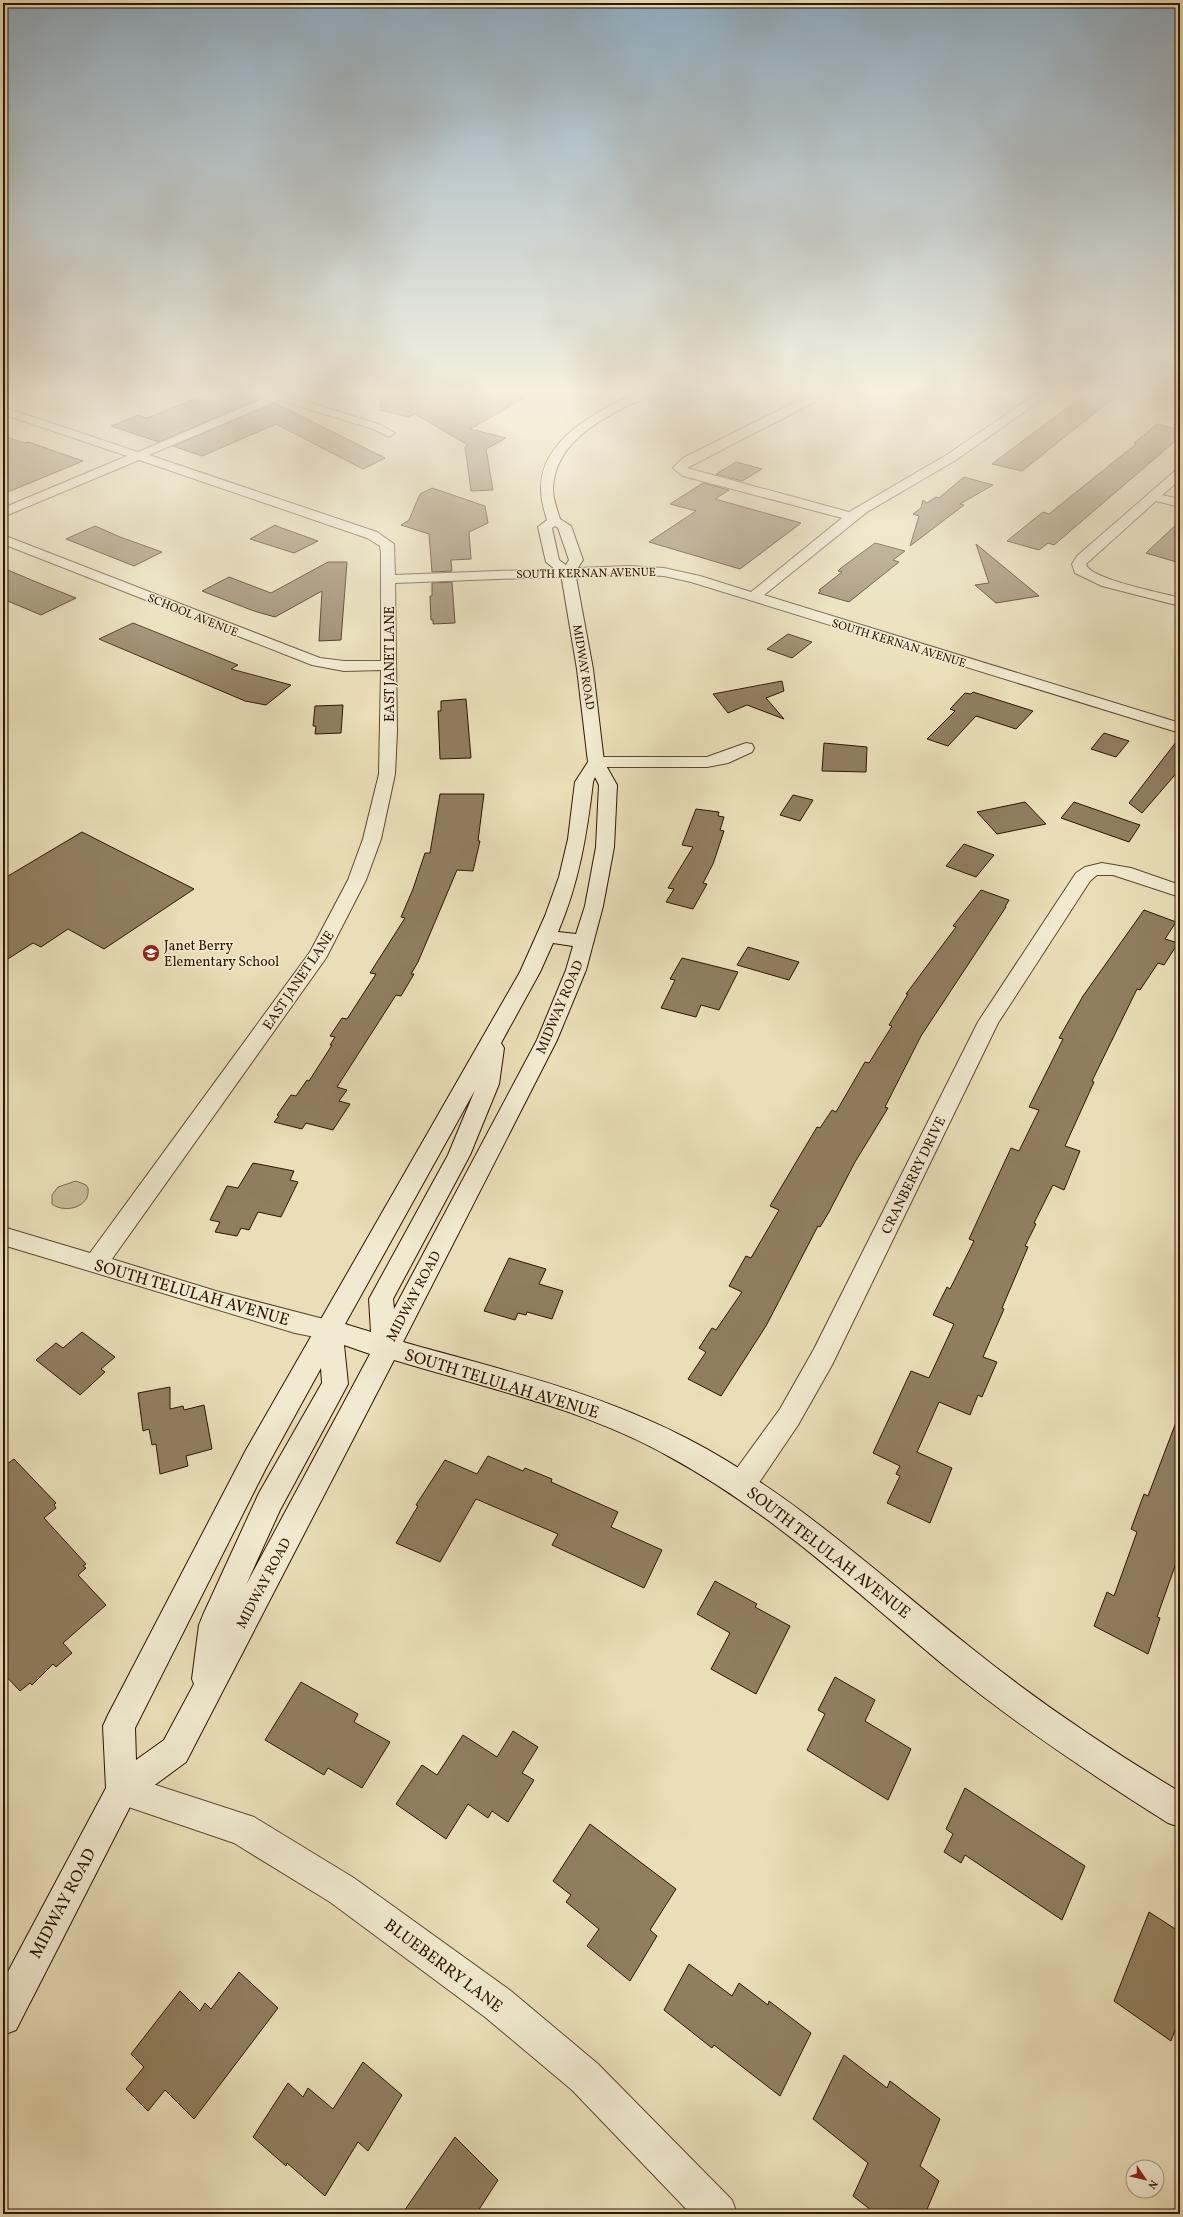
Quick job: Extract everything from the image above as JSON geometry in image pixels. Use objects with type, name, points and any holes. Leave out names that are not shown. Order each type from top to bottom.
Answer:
[{"type":"street","points":[[3,513],[53,491]]},
{"type":"street","points":[[244,491],[372,535],[387,544],[389,579]]},
{"type":"street","points":[[548,491],[554,521],[545,527],[553,562],[568,572]]},
{"type":"street","points":[[756,491],[852,517]]},
{"type":"street","points":[[753,597],[852,517],[895,491]]},
{"type":"street","points":[[1160,491],[1082,559],[1079,564],[1080,570],[1093,578],[1180,602]]},
{"type":"street","points":[[1154,497],[1180,503]]},
{"type":"street","name":"MIDWAY ROAD","points":[[3,2017],[122,1790],[175,1750],[547,1040],[573,977],[585,942],[601,876],[607,820],[608,785],[596,762],[585,669],[568,572],[576,560],[564,526],[554,521]]},
{"type":"street","name":"SCHOOL AVENUE","points":[[3,539],[316,662],[344,666],[389,665]]},
{"type":"street","name":"SOUTH KERNAN AVENUE","points":[[389,579],[629,570],[664,572],[695,579],[1180,728]]},
{"type":"street","name":"EAST JANET LANE","points":[[95,1264],[319,954],[341,914],[362,866],[381,804],[387,774],[389,732],[389,579]]},
{"type":"street","points":[[122,1790],[119,1726],[253,1466],[530,972],[546,936],[570,869],[577,839],[584,782],[596,762],[707,762],[722,759],[746,748]]},
{"type":"street","name":"CRANBERRY DRIVE","points":[[742,1484],[789,1417],[823,1357],[988,1022],[1083,877],[1092,870],[1101,869],[1120,871],[1180,891]]},
{"type":"street","points":[[546,936],[585,942]]},
{"type":"street","points":[[385,1349],[381,1299],[459,1156],[488,1084],[494,1038]]},
{"type":"street","name":"SOUTH TELULAH AVENUE","points":[[3,1236],[224,1303],[295,1323],[330,1330],[385,1349],[558,1396],[598,1411],[679,1447],[742,1484],[789,1517],[837,1554],[999,1690],[1111,1769],[1180,1811]]},
{"type":"street","points":[[205,1694],[214,1625],[269,1502],[335,1384],[330,1330]]},
{"type":"street","name":"BLUEBERRY LANE","points":[[122,1790],[242,1829],[342,1890],[498,2004],[585,2077],[718,2214]]},
{"type":"shaded area","points":[[76,1181],[86,1185],[88,1188],[88,1195],[81,1204],[76,1207],[64,1208],[57,1207],[52,1204],[52,1195],[58,1187]]},
{"type":"building","points":[[425,491],[442,491],[485,506],[488,523],[469,532],[471,559],[451,560],[452,571],[432,572],[429,534],[401,525],[409,520],[420,494]]},
{"type":"building","points":[[690,491],[727,491],[715,499],[801,523],[740,569],[649,542],[696,511],[670,504]]},
{"type":"building","points":[[947,491],[982,491],[960,504],[964,505],[910,546],[919,516],[913,514],[921,508],[923,500],[927,503],[936,497],[939,498]]},
{"type":"building","points":[[1077,491],[1116,491],[1054,545],[1048,543],[1039,550],[1007,541],[1043,512],[1049,514]]},
{"type":"building","points":[[1180,521],[1180,563],[1146,553]]},
{"type":"building","points":[[275,525],[318,541],[294,553],[250,539]]},
{"type":"building","points":[[95,526],[120,537],[162,552],[134,566],[66,539]]},
{"type":"building","points":[[875,543],[905,551],[893,560],[899,562],[849,602],[818,593],[821,591],[819,590],[842,572],[838,571],[841,568]]},
{"type":"building","points":[[976,544],[1039,596],[996,603],[975,585],[989,583]]},
{"type":"building","points":[[328,562],[347,562],[341,640],[319,641],[322,591],[275,617],[254,611],[202,591],[229,577],[271,593]]},
{"type":"building","points":[[3,568],[76,598],[41,615],[3,599]]},
{"type":"building","points":[[452,582],[455,623],[433,624],[433,620],[431,620],[430,596],[432,596],[432,583]]},
{"type":"building","points":[[133,623],[238,665],[231,669],[291,685],[266,705],[245,701],[99,639]]},
{"type":"building","points":[[788,634],[812,642],[792,658],[767,649]]},
{"type":"building","points":[[782,681],[784,691],[766,698],[784,719],[747,705],[728,713],[713,694]]},
{"type":"building","points":[[973,692],[1033,711],[1016,729],[976,716],[948,746],[927,739],[955,711],[950,709],[965,693],[971,694]]},
{"type":"building","points":[[466,699],[471,758],[440,759],[438,711],[441,711],[441,701]]},
{"type":"building","points":[[343,705],[341,733],[315,734],[316,726],[313,726],[315,706]]},
{"type":"building","points":[[1104,733],[1129,741],[1116,757],[1091,749]]},
{"type":"building","points":[[1180,737],[1180,769],[1142,813],[1129,803]]},
{"type":"building","points":[[824,743],[867,747],[866,772],[822,771]]},
{"type":"building","points":[[440,794],[484,794],[478,841],[480,841],[473,871],[457,870],[418,962],[411,974],[414,974],[401,996],[396,995],[337,1087],[347,1090],[339,1101],[350,1104],[333,1130],[306,1123],[302,1129],[274,1122],[291,1095],[296,1096],[307,1080],[309,1081],[332,1045],[330,1045],[335,1037],[330,1036],[342,1018],[347,1019],[376,974],[370,973],[405,918],[401,917],[413,889],[425,853],[430,853]]},
{"type":"building","points":[[793,795],[813,800],[800,821],[780,815]]},
{"type":"building","points":[[1025,802],[1046,824],[997,834],[977,812]]},
{"type":"building","points":[[1074,802],[1140,825],[1129,842],[1061,818]]},
{"type":"building","points":[[696,809],[719,812],[718,816],[724,817],[720,830],[724,831],[713,864],[703,883],[707,884],[693,909],[666,902],[674,889],[668,888],[693,847],[682,845]]},
{"type":"building","points":[[82,832],[194,889],[104,949],[68,929],[41,947],[33,943],[3,962],[3,879]]},
{"type":"building","points":[[964,844],[994,855],[976,877],[946,866]]},
{"type":"building","points":[[981,890],[1009,900],[1006,907],[921,1036],[885,1107],[888,1108],[855,1162],[829,1212],[820,1227],[818,1226],[766,1326],[721,1396],[688,1379],[706,1352],[699,1348],[712,1328],[716,1330],[742,1292],[729,1286],[746,1256],[751,1258],[779,1210],[770,1206],[817,1127],[820,1128],[832,1110],[836,1112],[865,1062],[869,1063],[892,1026],[889,1025],[908,994],[906,994],[956,927],[953,926]]},
{"type":"building","points":[[1144,910],[1176,922],[1165,939],[1178,943],[1164,965],[1158,963],[1140,990],[1137,989],[1092,1081],[1094,1082],[1065,1146],[1080,1151],[1064,1190],[1053,1185],[1034,1223],[1036,1224],[1025,1246],[1028,1247],[1002,1308],[1004,1309],[983,1357],[997,1362],[982,1397],[978,1395],[970,1415],[939,1402],[917,1452],[952,1468],[930,1523],[887,1503],[900,1476],[896,1474],[900,1466],[873,1453],[911,1371],[929,1378],[954,1324],[933,1315],[947,1287],[950,1289],[974,1241],[969,1239],[1011,1148],[1019,1151],[1039,1110],[1029,1107],[1063,1039],[1059,1038],[1083,996]]},
{"type":"building","points":[[748,947],[799,962],[789,980],[737,965]]},
{"type":"building","points":[[682,958],[738,972],[719,1010],[701,1005],[696,1017],[661,1008],[675,980],[670,979]]},
{"type":"building","points":[[253,1163],[294,1171],[290,1180],[298,1182],[281,1217],[258,1212],[249,1230],[241,1228],[237,1236],[215,1232],[220,1222],[210,1220],[227,1186],[238,1188]]},
{"type":"building","points":[[509,1258],[546,1269],[539,1284],[563,1291],[552,1319],[527,1312],[526,1315],[518,1313],[515,1320],[484,1311]]},
{"type":"building","points":[[82,1332],[115,1357],[101,1369],[105,1372],[80,1395],[36,1360],[56,1343],[63,1348]]},
{"type":"building","points":[[170,1387],[170,1409],[183,1406],[184,1410],[204,1405],[212,1449],[186,1456],[188,1466],[160,1474],[156,1444],[152,1445],[149,1429],[143,1431],[138,1393]]},
{"type":"building","points":[[1178,1417],[1180,1418],[1180,1552],[1157,1617],[1160,1618],[1148,1654],[1094,1626],[1107,1592],[1114,1596],[1137,1532],[1131,1529],[1144,1494],[1148,1496]]},
{"type":"building","points":[[488,1456],[523,1471],[525,1468],[552,1479],[551,1482],[618,1512],[611,1527],[662,1550],[644,1588],[552,1545],[558,1534],[476,1499],[440,1562],[396,1543],[418,1506],[416,1505],[445,1460],[477,1474]]},
{"type":"building","points":[[14,1459],[56,1503],[54,1505],[56,1508],[44,1518],[86,1564],[83,1566],[86,1568],[78,1575],[106,1605],[63,1643],[72,1653],[56,1667],[53,1664],[32,1685],[30,1683],[20,1691],[3,1673],[3,1467]]},
{"type":"building","points":[[715,1581],[757,1604],[755,1607],[790,1626],[756,1694],[711,1669],[730,1633],[697,1614]]},
{"type":"building","points":[[835,1677],[875,1700],[865,1721],[911,1749],[888,1800],[807,1750],[825,1714],[818,1710]]},
{"type":"building","points":[[301,1682],[358,1714],[354,1722],[390,1742],[362,1788],[328,1768],[324,1775],[265,1740]]},
{"type":"building","points":[[513,1731],[538,1747],[522,1773],[534,1780],[508,1822],[492,1811],[488,1818],[468,1804],[446,1839],[396,1804],[422,1765],[437,1775],[463,1735],[497,1757]]},
{"type":"building","points":[[965,1788],[1085,1866],[1062,1920],[965,1855],[961,1863],[944,1852],[953,1834],[946,1829]]},
{"type":"building","points":[[590,1824],[676,1889],[650,1930],[657,1936],[630,1981],[587,1946],[599,1929],[566,1902],[571,1895],[553,1881]]},
{"type":"building","points":[[1149,1912],[1180,1932],[1180,2017],[1171,2041],[1114,2001]]},
{"type":"building","points":[[689,1964],[732,1996],[739,1983],[768,2005],[769,2001],[811,2033],[780,2096],[714,2045],[712,2048],[664,2010]]},
{"type":"building","points":[[239,1972],[278,2008],[194,2119],[165,2090],[148,2111],[126,2089],[144,2067],[131,2054],[180,1991],[200,2011],[205,2003],[211,2009]]},
{"type":"building","points":[[844,2055],[887,2088],[890,2081],[940,2119],[920,2166],[939,2181],[925,2214],[876,2214],[853,2196],[868,2163],[813,2119]]},
{"type":"building","points":[[363,2062],[402,2095],[368,2151],[358,2142],[325,2196],[287,2163],[286,2166],[253,2137],[288,2083],[303,2097],[308,2088],[333,2109]]},
{"type":"building","points":[[455,2137],[498,2180],[476,2214],[402,2214]]},
{"type":"place","name":"Janet Berry Elementary School","points":[[151,953]]}]
